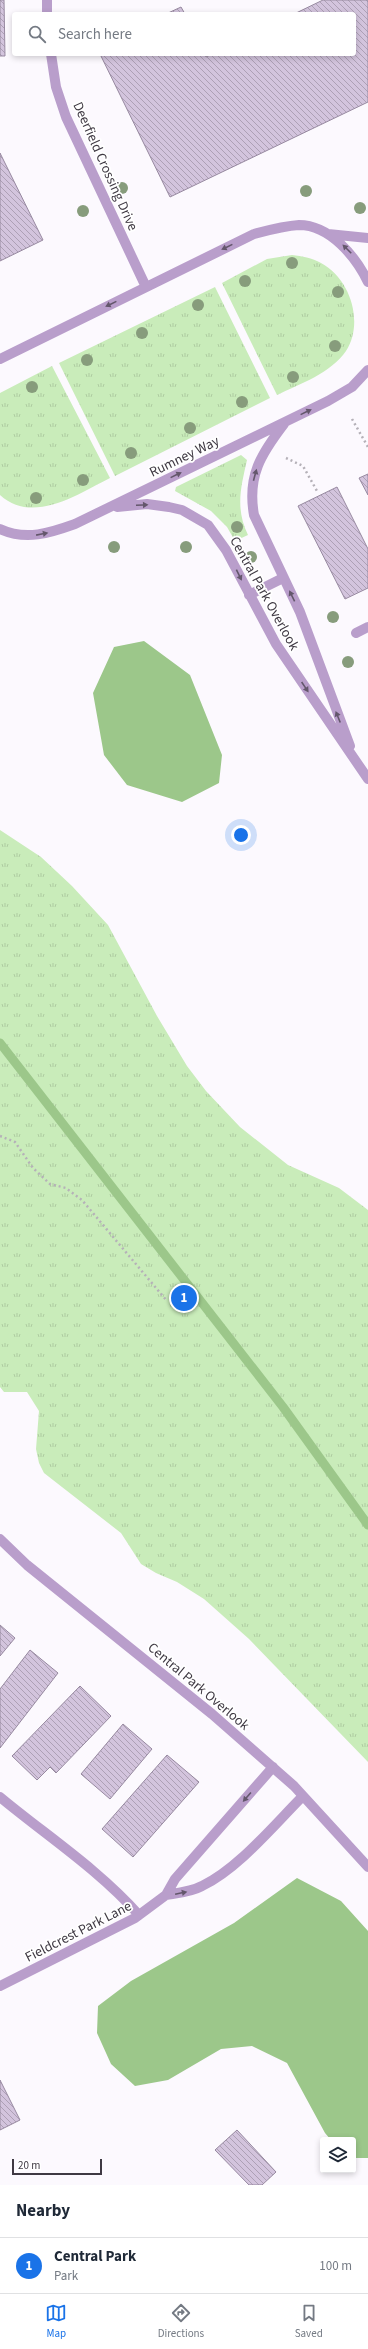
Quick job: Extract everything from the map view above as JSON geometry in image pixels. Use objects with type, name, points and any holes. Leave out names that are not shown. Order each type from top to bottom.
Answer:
[{"type":"street","points":[[46,0],[47,12]]},
{"type":"street","name":"Deerfield Crossing Drive","points":[[51,56],[56,87],[66,117],[146,287]]},
{"type":"street","points":[[0,359],[254,234],[279,227],[301,225],[322,232],[368,238]]},
{"type":"street","points":[[322,232],[345,247],[356,259],[368,282]]},
{"type":"street","name":"Rumney Way","points":[[1,530],[18,536],[35,536],[54,532],[103,511],[286,422],[352,387],[368,370]]},
{"type":"street","name":"Central Park Overlook","points":[[286,422],[261,455],[253,485],[252,501],[259,528],[298,608],[359,766]]},
{"type":"street","name":"Central Park Overlook","points":[[103,511],[120,506],[146,504],[182,510],[199,518],[217,535],[276,644],[368,779]]},
{"type":"street","points":[[249,595],[283,578]]},
{"type":"street","points":[[356,633],[368,627]]},
{"type":"street","name":"Central Park Overlook","points":[[0,1539],[27,1565],[212,1714],[273,1767],[303,1796],[368,1867]]},
{"type":"street","name":"Fieldcrest Park Lane","points":[[0,1986],[139,1915],[166,1895],[175,1879],[273,1767]]},
{"type":"street","name":"Fieldcrest Park Lane","points":[[166,1895],[185,1892],[214,1879],[253,1847],[303,1796]]},
{"type":"street","points":[[0,1797],[93,1870],[139,1915]]},
{"type":"path","points":[[352,419],[368,447]]},
{"type":"path","points":[[285,458],[303,466],[316,491]]},
{"type":"path","points":[[0,1136],[15,1142],[33,1168],[50,1184],[66,1188],[82,1200],[166,1301]]},
{"type":"green space","points":[[292,255],[321,263],[331,270],[340,280],[347,290],[352,302],[354,328],[346,351],[332,366],[324,372],[277,395],[222,283],[267,259]]},
{"type":"green space","points":[[215,287],[270,398],[115,476],[59,363]]},
{"type":"green space","points":[[52,366],[110,478],[84,492],[55,504],[41,507],[27,507],[13,504],[0,495],[0,393]]},
{"type":"green space","points":[[241,455],[247,460],[241,488],[240,507],[248,535],[235,541],[227,527],[211,511],[175,491],[176,487]]},
{"type":"green space","points":[[0,830],[41,857],[72,886],[108,925],[157,1016],[187,1066],[206,1091],[240,1127],[288,1165],[339,1188],[368,1210],[368,1762],[249,1639],[204,1599],[177,1582],[156,1573],[141,1564],[121,1533],[44,1473],[39,1463],[36,1449],[39,1411],[27,1392],[4,1392],[0,1387]]},
{"type":"shaded area","points":[[144,641],[190,675],[222,755],[219,783],[182,802],[127,785],[104,755],[93,693],[114,647]]},
{"type":"shaded area","points":[[297,1878],[341,1901],[368,1931],[368,2158],[356,2158],[356,2137],[328,2137],[287,2063],[252,2046],[221,2049],[168,2080],[135,2086],[111,2064],[97,2033],[98,2006],[131,1981],[234,1923]]},
{"type":"building","points":[[0,0],[4,0],[5,56],[0,56]]},
{"type":"building","points":[[323,0],[368,0],[368,102],[170,197],[101,56],[356,56],[356,12],[298,12]]},
{"type":"building","points":[[181,7],[184,12],[170,12]]},
{"type":"building","points":[[0,153],[43,240],[0,261]]},
{"type":"building","points":[[368,474],[368,495],[359,478]]},
{"type":"building","points":[[337,487],[368,549],[368,588],[345,599],[298,506]]},
{"type":"building","points":[[0,1625],[15,1638],[0,1656]]},
{"type":"building","points":[[30,1650],[58,1673],[0,1748],[0,1689]]},
{"type":"building","points":[[80,1686],[111,1716],[56,1773],[50,1767],[37,1780],[12,1756]]},
{"type":"building","points":[[123,1724],[152,1749],[110,1799],[81,1774]]},
{"type":"building","points":[[167,1755],[199,1782],[133,1857],[102,1829]]},
{"type":"building","points":[[0,2080],[20,2120],[0,2130]]},
{"type":"building","points":[[237,2130],[276,2172],[262,2185],[249,2185],[215,2150]]},
{"type":"waterway","points":[[0,1043],[283,1407],[368,1525]]},
{"type":"place","name":"Central Park","points":[[184,1298]]}]
